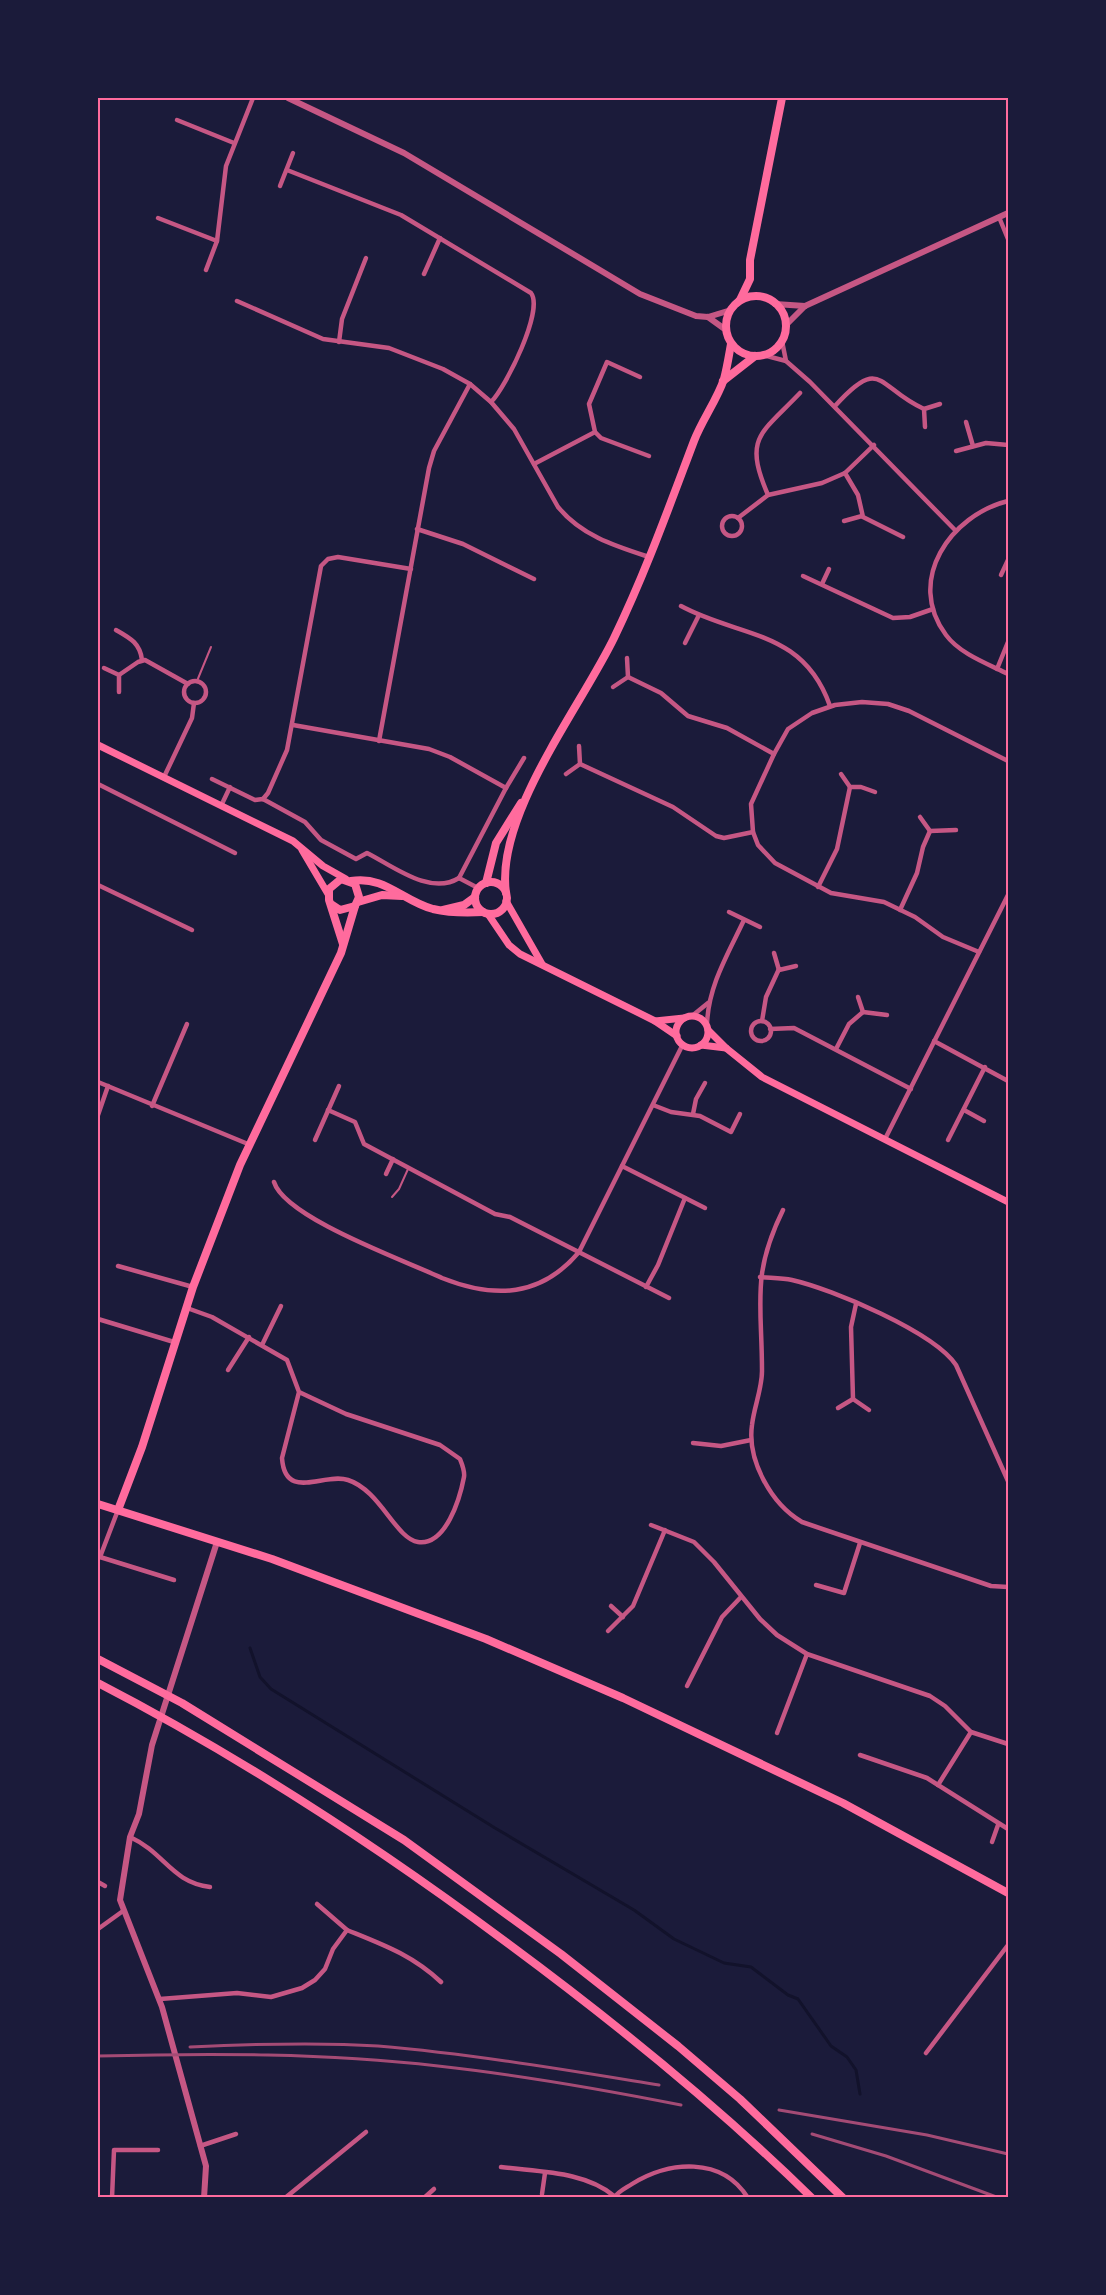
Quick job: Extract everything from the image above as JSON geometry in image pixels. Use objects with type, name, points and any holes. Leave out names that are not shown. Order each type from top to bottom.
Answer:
[{"type":"highway","points":[[98,1659],[182,1703],[404,1840],[561,1954],[678,2046],[740,2099],[843,2198]]},
{"type":"highway","points":[[98,1683],[222,1752],[372,1847],[470,1915],[642,2046],[717,2108],[812,2198]]},
{"type":"main road","points":[[328,894],[336,881],[368,879],[385,884],[404,896],[442,910],[457,913],[486,913],[502,910],[506,897],[504,863],[509,839],[526,797],[614,638],[649,557],[698,431],[723,381],[731,344],[726,330],[730,310],[740,300],[750,279],[750,260],[782,98]]},
{"type":"main road","points":[[723,381],[759,356],[771,352],[782,341],[786,325],[781,310],[761,297],[750,279]]},
{"type":"main road","points":[[740,300],[761,297]]},
{"type":"main road","points":[[731,344],[746,355],[759,356]]},
{"type":"main road","points":[[98,745],[299,846],[323,866],[349,880],[359,892],[343,945],[248,1144],[193,1287],[142,1447],[118,1510]]},
{"type":"main road","points":[[442,910],[464,905],[475,897],[482,886],[496,843],[508,820],[526,797]]},
{"type":"main road","points":[[299,846],[328,894],[343,945]]},
{"type":"main road","points":[[482,886],[500,885],[542,964]]},
{"type":"main road","points":[[331,904],[340,910],[382,895],[404,896]]},
{"type":"main road","points":[[475,897],[477,906],[486,913],[509,945],[520,954],[586,989],[655,1021],[677,1036],[683,1044],[692,1047],[701,1045],[726,1048]]},
{"type":"main road","points":[[677,1036],[678,1024],[688,1017]]},
{"type":"main road","points":[[655,1021],[700,1018],[726,1048],[762,1077],[1008,1202]]},
{"type":"main road","points":[[701,1045],[707,1038],[707,1027]]},
{"type":"main road","points":[[98,1504],[272,1559],[486,1639],[623,1698],[843,1803],[1008,1893]]},
{"type":"street","points":[[206,270],[217,241],[226,166],[253,98]]},
{"type":"street","points":[[288,98],[404,153],[640,294],[683,312],[708,317],[726,330]]},
{"type":"street","points":[[177,120],[234,143]]},
{"type":"street","points":[[280,186],[293,153]]},
{"type":"street","points":[[287,170],[393,211],[527,289],[534,297],[535,311],[519,353],[498,394],[491,402]]},
{"type":"street","points":[[786,325],[805,306],[1008,213]]},
{"type":"street","points":[[999,217],[1008,239]]},
{"type":"street","points":[[158,218],[217,241]]},
{"type":"street","points":[[424,274],[440,238]]},
{"type":"street","points":[[339,342],[342,318],[366,258]]},
{"type":"street","points":[[237,302],[323,339],[389,348],[443,369],[470,384],[491,402],[514,429],[567,519],[595,537],[649,557]]},
{"type":"street","points":[[775,304],[805,306]]},
{"type":"street","points":[[708,317],[730,310]]},
{"type":"street","points":[[782,341],[786,361]]},
{"type":"street","points":[[759,356],[786,361],[835,406],[956,531]]},
{"type":"street","points":[[640,377],[607,362],[589,404],[595,432],[601,438],[649,456]]},
{"type":"street","points":[[835,406],[861,380],[871,378],[886,382],[903,398],[924,409],[940,404]]},
{"type":"street","points":[[379,741],[417,529],[434,451],[470,384]]},
{"type":"street","points":[[768,495],[755,461],[756,444],[760,435],[800,393]]},
{"type":"street","points":[[924,409],[925,427]]},
{"type":"street","points":[[966,422],[973,446]]},
{"type":"street","points":[[534,464],[595,432]]},
{"type":"street","points":[[956,451],[973,446],[999,443],[1008,445]]},
{"type":"street","points":[[738,518],[768,495],[822,483],[845,473],[874,445]]},
{"type":"street","points":[[845,473],[858,495],[862,516]]},
{"type":"street","points":[[1008,501],[986,508],[956,531],[945,543],[932,568],[930,581],[933,609],[954,644],[1008,674]]},
{"type":"street","points":[[732,516],[738,518],[742,526],[739,532],[730,536],[722,527],[724,520],[732,516]]},
{"type":"street","points":[[844,521],[862,516],[903,537]]},
{"type":"street","points":[[417,529],[463,544],[534,579]]},
{"type":"street","points":[[262,799],[268,793],[285,760],[321,566],[328,559],[338,557],[411,569]]},
{"type":"street","points":[[1001,575],[1008,561]]},
{"type":"street","points":[[822,584],[829,569]]},
{"type":"street","points":[[803,576],[893,618],[910,617],[933,609]]},
{"type":"street","points":[[681,606],[719,623],[744,628],[791,651],[819,682],[830,706]]},
{"type":"street","points":[[685,643],[699,615]]},
{"type":"street","points":[[116,630],[134,641],[141,650],[142,660]]},
{"type":"street","points":[[997,669],[1008,642]]},
{"type":"street","points":[[627,658],[628,677]]},
{"type":"street","points":[[119,675],[142,660]]},
{"type":"street","points":[[142,660],[188,684]]},
{"type":"street","points":[[104,668],[119,675]]},
{"type":"street","points":[[119,675],[119,692]]},
{"type":"street","points":[[628,677],[661,693],[688,716],[734,730],[774,754]]},
{"type":"street","points":[[613,687],[628,677]]},
{"type":"street","points":[[196,681],[205,688],[205,695],[201,701],[194,703],[184,694],[188,684],[196,681]]},
{"type":"street","points":[[979,952],[943,937],[900,910],[875,899],[842,896],[818,887],[775,863],[758,845],[753,832],[750,817],[753,795],[774,754],[793,725],[812,713],[830,706],[862,702],[888,704],[909,711],[1008,761]]},
{"type":"street","points":[[164,777],[192,718],[194,703]]},
{"type":"street","points":[[293,725],[442,753],[506,788]]},
{"type":"street","points":[[579,746],[580,764]]},
{"type":"street","points":[[212,779],[255,800],[262,799],[305,822],[321,840],[356,859],[367,853],[430,884],[446,884],[459,878],[524,758]]},
{"type":"street","points":[[580,764],[673,807],[716,836],[724,838],[753,832]]},
{"type":"street","points":[[566,774],[580,764]]},
{"type":"street","points":[[818,887],[842,833],[850,787],[841,774]]},
{"type":"street","points":[[98,784],[235,853]]},
{"type":"street","points":[[221,806],[230,787]]},
{"type":"street","points":[[850,787],[861,787],[875,792]]},
{"type":"street","points":[[920,817],[930,831]]},
{"type":"street","points":[[900,910],[917,873],[923,847],[930,831]]},
{"type":"street","points":[[930,831],[956,831]]},
{"type":"street","points":[[459,878],[482,886]]},
{"type":"street","points":[[98,885],[192,930]]},
{"type":"street","points":[[885,1139],[1008,897]]},
{"type":"street","points":[[729,912],[760,927]]},
{"type":"street","points":[[707,1027],[708,1003],[744,920]]},
{"type":"street","points":[[762,1021],[766,996],[779,969],[774,953]]},
{"type":"street","points":[[779,969],[796,966]]},
{"type":"street","points":[[858,997],[863,1012]]},
{"type":"street","points":[[688,1017],[708,1003]]},
{"type":"street","points":[[836,1049],[849,1024],[863,1012],[887,1015]]},
{"type":"street","points":[[762,1021],[770,1029],[770,1035],[765,1040],[754,1039],[751,1034],[752,1025],[762,1021]]},
{"type":"street","points":[[152,1106],[187,1024]]},
{"type":"street","points":[[770,1029],[794,1028],[911,1089]]},
{"type":"street","points":[[934,1041],[1008,1081]]},
{"type":"street","points":[[274,1182],[279,1193],[286,1200],[317,1221],[458,1284],[500,1292],[529,1288],[557,1273],[579,1252],[683,1044]]},
{"type":"street","points":[[948,1140],[985,1067]]},
{"type":"street","points":[[98,1082],[248,1144]]},
{"type":"street","points":[[693,1114],[696,1099],[705,1083]]},
{"type":"street","points":[[98,1115],[108,1086]]},
{"type":"street","points":[[315,1140],[339,1086]]},
{"type":"street","points":[[653,1105],[671,1112],[693,1114],[731,1132],[740,1114]]},
{"type":"street","points":[[328,1110],[351,1119],[364,1144],[495,1214],[510,1217],[669,1298]]},
{"type":"street","points":[[964,1110],[984,1121]]},
{"type":"street","points":[[386,1174],[393,1159]]},
{"type":"street","points":[[622,1166],[705,1208]]},
{"type":"street","points":[[646,1287],[658,1265],[685,1198]]},
{"type":"street","points":[[783,1210],[771,1235],[760,1277],[762,1371],[751,1440],[758,1468],[791,1514],[802,1522],[991,1586],[1008,1587]]},
{"type":"street","points":[[118,1266],[193,1287]]},
{"type":"street","points":[[760,1277],[793,1280],[901,1322],[952,1360],[1006,1467],[1008,1481]]},
{"type":"street","points":[[853,1399],[851,1326],[856,1304]]},
{"type":"street","points":[[262,1345],[282,1306]]},
{"type":"street","points":[[187,1308],[212,1317],[287,1360],[299,1392],[282,1458],[282,1468],[289,1477],[300,1484],[346,1479],[366,1488],[402,1533],[415,1542],[423,1543],[439,1537],[446,1528],[464,1474],[460,1459],[440,1445],[346,1414],[299,1392]]},
{"type":"street","points":[[98,1320],[174,1342]]},
{"type":"street","points":[[228,1370],[249,1337]]},
{"type":"street","points":[[838,1408],[853,1399]]},
{"type":"street","points":[[853,1399],[869,1410]]},
{"type":"street","points":[[693,1443],[721,1446],[751,1440]]},
{"type":"street","points":[[118,1510],[99,1557],[174,1580]]},
{"type":"street","points":[[651,1525],[694,1542],[777,1635],[807,1654],[930,1696],[945,1706],[971,1732],[1008,1744]]},
{"type":"street","points":[[608,1631],[633,1606],[665,1530]]},
{"type":"street","points":[[204,2198],[206,2166],[190,2106],[160,1999],[123,1911],[120,1888],[152,1745],[217,1542]]},
{"type":"street","points":[[816,1585],[844,1593],[860,1543]]},
{"type":"street","points":[[687,1686],[722,1617],[741,1597]]},
{"type":"street","points":[[611,1606],[622,1617]]},
{"type":"street","points":[[777,1733],[807,1654]]},
{"type":"street","points":[[938,1785],[971,1732]]},
{"type":"street","points":[[861,1755],[938,1785],[998,1825],[1008,1829]]},
{"type":"street","points":[[992,1842],[998,1825]]},
{"type":"street","points":[[130,1837],[150,1846],[174,1873],[199,1886],[210,1887]]},
{"type":"street","points":[[98,1882],[105,1886]]},
{"type":"street","points":[[316,1904],[347,1930],[395,1949],[421,1963],[441,1982]]},
{"type":"street","points":[[98,1929],[123,1911]]},
{"type":"street","points":[[160,1999],[237,1993],[271,1996],[302,1988],[315,1980],[325,1969],[333,1949],[347,1930]]},
{"type":"street","points":[[926,2053],[1008,1945]]},
{"type":"street","points":[[285,2198],[366,2132]]},
{"type":"street","points":[[200,2146],[236,2134]]},
{"type":"street","points":[[112,2198],[114,2150],[158,2150]]},
{"type":"street","points":[[501,2167],[601,2184],[614,2197],[656,2170],[694,2165],[724,2174],[748,2198]]},
{"type":"street","points":[[542,2194],[545,2173]]},
{"type":"street","points":[[424,2198],[434,2188]]},
{"type":"lane","points":[[196,681],[211,647]]},
{"type":"lane","points":[[392,1197],[399,1189],[409,1167]]},
{"type":"waterway","points":[[250,1648],[260,1677],[271,1689],[495,1828],[634,1910],[674,1939],[724,1963],[751,1967],[788,1995],[798,1999],[831,2046],[847,2057],[856,2070],[860,2094]]},
{"type":"railway","points":[[190,2047],[284,2044],[378,2046],[484,2058],[659,2085]]},
{"type":"railway","points":[[98,2056],[268,2055],[396,2062],[530,2078],[681,2105]]},
{"type":"railway","points":[[779,2110],[927,2135],[1008,2154]]},
{"type":"railway","points":[[812,2134],[886,2156],[999,2198]]}]
